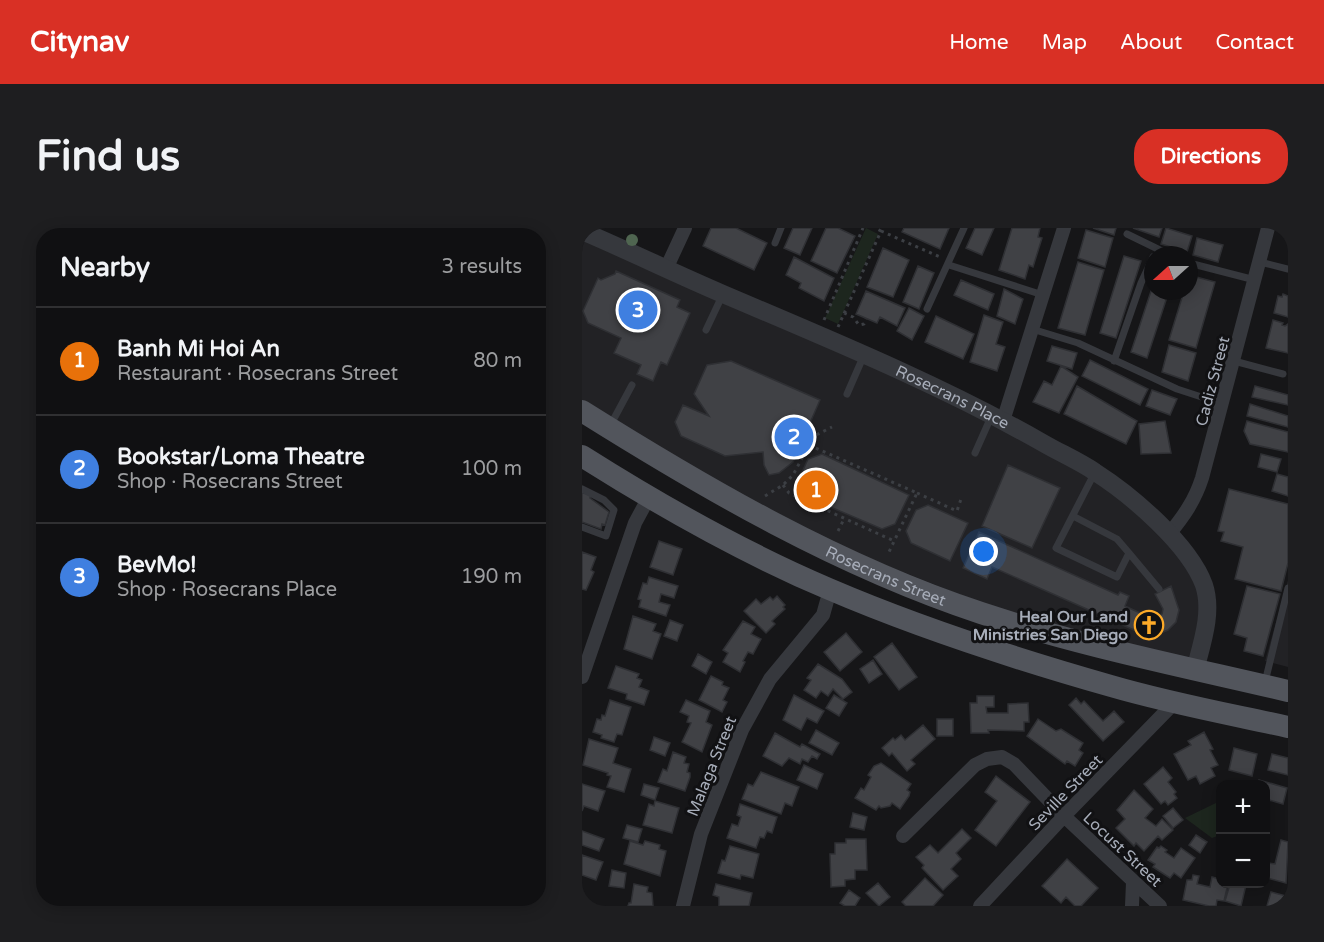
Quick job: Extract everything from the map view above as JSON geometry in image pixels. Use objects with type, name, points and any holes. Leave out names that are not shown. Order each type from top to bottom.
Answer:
[{"type":"main road","name":"Rosecrans Street","points":[[582,411],[672,468],[750,511],[862,566],[907,585],[981,613],[1025,626],[1195,670],[1288,691]]},
{"type":"main road","name":"Rosecrans Street","points":[[582,456],[649,497],[732,543],[830,590],[953,636],[1112,686],[1288,727]]},
{"type":"street","points":[[666,269],[685,228]]},
{"type":"street","points":[[998,418],[1032,329],[1064,228]]},
{"type":"street","name":"Cadiz Street","points":[[1169,534],[1188,511],[1196,496],[1223,405],[1268,228]]},
{"type":"street","name":"Rosecrans Place","points":[[585,235],[864,354],[998,418],[1095,472],[1126,495],[1169,534],[1193,564],[1206,595],[1207,618],[1195,670]]},
{"type":"street","points":[[582,677],[635,523],[649,497]]},
{"type":"street","name":"Malaga Street","points":[[684,906],[701,834],[738,739],[770,679],[823,615],[830,590]]},
{"type":"street","name":"Seville Street","points":[[980,906],[1175,702]]},
{"type":"street","name":"Locust Street","points":[[903,836],[975,765],[987,759],[1002,757],[1014,764],[1064,816],[1161,906]]},
{"type":"street","points":[[1132,906],[1133,882]]},
{"type":"lane","points":[[775,243],[781,228]]},
{"type":"lane","points":[[927,309],[950,263],[964,228]]},
{"type":"lane","points":[[1127,234],[1152,246]]},
{"type":"lane","points":[[1260,262],[1288,269]]},
{"type":"lane","points":[[950,263],[1043,295]]},
{"type":"lane","points":[[1198,265],[1255,280]]},
{"type":"lane","points":[[1114,361],[1144,277]]},
{"type":"lane","points":[[706,330],[723,294]]},
{"type":"lane","points":[[1032,329],[1078,343],[1177,389],[1223,405]]},
{"type":"lane","points":[[847,394],[864,354]]},
{"type":"lane","points":[[1234,361],[1283,374]]},
{"type":"lane","points":[[609,428],[632,385]]},
{"type":"lane","points":[[975,453],[998,418]]},
{"type":"lane","points":[[1095,472],[1056,548],[1117,577],[1129,553]]},
{"type":"lane","points":[[582,489],[604,500],[614,510],[606,536],[582,527]]},
{"type":"lane","points":[[1073,516],[1117,539],[1159,589]]},
{"type":"lane","points":[[1264,685],[1288,588]]},
{"type":"path","points":[[863,228],[823,320],[838,327],[881,231]]},
{"type":"path","points":[[875,228],[950,263]]},
{"type":"path","points":[[844,313],[853,317],[859,326],[864,324],[866,319]]},
{"type":"path","points":[[765,496],[783,485],[793,475],[814,436],[832,427]]},
{"type":"path","points":[[809,446],[957,511],[962,496]]},
{"type":"path","points":[[783,485],[789,493],[894,541]]},
{"type":"path","points":[[888,554],[917,493]]},
{"type":"path","points":[[838,531],[844,519]]},
{"type":"shaded area","points":[[866,228],[878,234],[838,324],[825,318]]},
{"type":"shaded area","points":[[582,234],[1002,422],[1090,472],[1169,536],[1205,598],[1194,667],[1051,631],[772,520],[582,408]]},
{"type":"shaded area","points":[[1288,580],[1288,667],[1265,661]]},
{"type":"shaded area","points":[[1216,803],[1216,836],[1212,838],[1185,818]]},
{"type":"building","points":[[711,228],[736,228],[767,243],[754,270],[703,246]]},
{"type":"building","points":[[793,228],[812,228],[800,255],[784,248]]},
{"type":"building","points":[[826,228],[838,228],[855,236],[837,273],[811,261]]},
{"type":"building","points":[[904,228],[949,228],[940,249],[902,232]]},
{"type":"building","points":[[975,228],[994,228],[982,255],[966,248]]},
{"type":"building","points":[[1012,228],[1040,228],[1038,237],[1042,238],[1033,267],[1029,265],[1025,279],[999,270]]},
{"type":"building","points":[[1093,228],[1116,228],[1114,235]]},
{"type":"building","points":[[1133,228],[1162,228],[1159,237]]},
{"type":"building","points":[[1166,228],[1192,236],[1189,246],[1161,244]]},
{"type":"building","points":[[1086,230],[1113,238],[1105,267],[1078,258]]},
{"type":"building","points":[[1197,238],[1223,245],[1218,262],[1198,256],[1198,246],[1195,246]]},
{"type":"building","points":[[883,248],[909,260],[893,297],[867,287]]},
{"type":"building","points":[[1124,256],[1141,261],[1116,338],[1100,333]]},
{"type":"building","points":[[794,257],[834,278],[824,301],[799,288],[801,283],[786,275]]},
{"type":"building","points":[[1078,262],[1104,270],[1085,335],[1058,328]]},
{"type":"building","points":[[918,266],[934,273],[919,309],[903,302]]},
{"type":"building","points":[[616,271],[680,300],[677,307],[690,313],[667,365],[661,362],[653,381],[637,374],[641,365],[614,353],[621,338],[588,323],[583,311],[598,278],[601,280],[615,274]]},
{"type":"building","points":[[1198,277],[1215,282],[1196,348],[1169,340],[1181,300],[1198,300]]},
{"type":"building","points":[[961,280],[994,294],[988,310],[954,295]]},
{"type":"building","points":[[1004,289],[1023,299],[1015,324],[997,316]]},
{"type":"building","points":[[866,291],[905,308],[897,326],[880,317],[877,323],[856,314]]},
{"type":"building","points":[[1283,294],[1288,296],[1288,317],[1274,313],[1278,296],[1282,297]]},
{"type":"building","points":[[1148,300],[1166,300],[1147,358],[1131,352]]},
{"type":"building","points":[[909,308],[924,316],[912,340],[897,331]]},
{"type":"building","points":[[984,315],[1003,322],[996,344],[1005,347],[997,371],[970,362]]},
{"type":"building","points":[[936,316],[974,334],[963,359],[925,342]]},
{"type":"building","points":[[1273,320],[1285,326],[1288,324],[1288,353],[1266,348]]},
{"type":"building","points":[[1169,345],[1196,353],[1188,381],[1162,372]]},
{"type":"building","points":[[1052,346],[1077,353],[1072,369],[1047,361]]},
{"type":"building","points":[[1090,360],[1148,389],[1140,405],[1082,376]]},
{"type":"building","points":[[731,361],[820,400],[793,462],[779,473],[769,475],[764,465],[763,452],[725,456],[681,436],[675,422],[683,405],[709,416],[694,394],[707,365]]},
{"type":"building","points":[[1061,366],[1078,377],[1059,413],[1033,402],[1044,381],[1052,385]]},
{"type":"building","points":[[1077,386],[1137,421],[1126,444],[1064,414]]},
{"type":"building","points":[[1255,386],[1288,395],[1288,405],[1252,397]]},
{"type":"building","points":[[1152,390],[1177,399],[1170,415],[1146,406]]},
{"type":"building","points":[[1250,404],[1288,416],[1288,427],[1247,416]]},
{"type":"building","points":[[1165,421],[1171,453],[1141,454],[1139,424]]},
{"type":"building","points":[[1247,421],[1288,432],[1288,452],[1250,444],[1244,431]]},
{"type":"building","points":[[822,454],[909,495],[895,524],[882,529],[814,500],[799,479],[808,459]]},
{"type":"building","points":[[1261,454],[1281,459],[1277,472],[1258,467]]},
{"type":"building","points":[[1008,465],[1060,488],[1032,548],[982,526]]},
{"type":"building","points":[[1277,474],[1288,477],[1288,496],[1272,491]]},
{"type":"building","points":[[1229,489],[1288,504],[1288,563],[1281,591],[1235,579],[1243,547],[1221,541],[1224,532],[1218,531]]},
{"type":"building","points":[[582,492],[591,495],[590,498],[609,512],[605,525],[602,524],[601,529],[582,522]]},
{"type":"building","points":[[928,505],[968,523],[950,561],[911,543],[906,531],[916,510]]},
{"type":"building","points":[[979,532],[1118,595],[1120,592],[1129,596],[1125,606],[1151,618],[1162,614],[1163,609],[1155,594],[1171,586],[1179,610],[1176,622],[1168,630],[1158,634],[1143,634],[992,567],[987,579],[963,568]]},
{"type":"building","points":[[659,541],[682,549],[673,575],[650,567]]},
{"type":"building","points":[[582,552],[596,557],[591,570],[594,572],[586,590],[582,589]]},
{"type":"building","points":[[649,577],[678,586],[674,598],[661,594],[659,602],[670,605],[666,616],[639,607],[641,600],[638,599],[643,583],[647,584]]},
{"type":"building","points":[[1247,586],[1280,594],[1263,656],[1244,651],[1247,638],[1234,634]]},
{"type":"building","points":[[777,596],[785,605],[783,607],[785,609],[772,621],[775,624],[766,633],[744,611],[756,599],[761,604],[770,597],[773,600]]},
{"type":"building","points":[[633,616],[656,624],[653,631],[661,634],[652,659],[624,649]]},
{"type":"building","points":[[670,620],[683,625],[677,641],[664,636]]},
{"type":"building","points":[[743,621],[755,627],[751,634],[761,639],[753,654],[748,652],[740,672],[723,662],[728,653],[723,650]]},
{"type":"building","points":[[846,633],[862,652],[840,671],[824,652]]},
{"type":"building","points":[[892,643],[917,677],[899,690],[874,657]]},
{"type":"building","points":[[698,654],[712,662],[706,674],[692,666]]},
{"type":"building","points":[[873,660],[882,674],[869,683],[860,669]]},
{"type":"building","points":[[818,664],[842,679],[852,692],[843,699],[833,689],[828,696],[821,691],[816,698],[804,690],[811,680],[807,678]]},
{"type":"building","points":[[616,666],[639,674],[637,678],[642,680],[639,687],[649,691],[644,705],[626,699],[627,694],[608,688]]},
{"type":"building","points":[[711,676],[729,688],[723,700],[727,702],[722,712],[699,700]]},
{"type":"building","points":[[794,695],[824,711],[817,723],[807,718],[801,730],[783,720]]},
{"type":"building","points":[[834,695],[847,703],[839,716],[826,708]]},
{"type":"building","points":[[977,696],[994,696],[994,707],[986,707],[987,713],[1008,713],[1008,704],[1028,703],[1029,722],[1024,722],[1024,731],[988,730],[989,733],[971,733],[970,703],[977,703]]},
{"type":"building","points":[[1076,698],[1081,704],[1084,701],[1103,721],[1114,711],[1124,722],[1103,741],[1069,705]]},
{"type":"building","points":[[610,700],[631,707],[622,735],[617,734],[614,742],[601,738],[602,735],[593,732],[597,719],[601,720],[602,715],[605,716]]},
{"type":"building","points":[[686,700],[710,711],[706,722],[712,725],[702,752],[682,742],[691,723],[687,722],[689,716],[680,712]]},
{"type":"building","points":[[937,719],[953,719],[953,736],[937,736]]},
{"type":"building","points":[[1038,719],[1056,731],[1061,729],[1083,743],[1079,750],[1083,753],[1075,766],[1067,761],[1065,764],[1027,736]]},
{"type":"building","points":[[923,725],[935,739],[911,760],[915,764],[907,771],[892,753],[889,756],[882,748],[893,738],[895,740],[901,735],[905,740]]},
{"type":"building","points":[[816,730],[839,743],[832,755],[809,743]]},
{"type":"building","points":[[1204,732],[1218,765],[1211,768],[1215,776],[1200,784],[1196,776],[1188,780],[1174,754],[1191,745],[1188,741]]},
{"type":"building","points":[[775,733],[800,747],[802,744],[820,754],[817,759],[812,756],[808,762],[802,759],[800,764],[789,758],[782,766],[763,756]]},
{"type":"building","points":[[654,737],[670,743],[665,756],[650,750]]},
{"type":"building","points":[[589,739],[618,748],[613,763],[631,769],[624,792],[607,787],[611,776],[607,775],[608,773],[583,765]]},
{"type":"building","points":[[1234,748],[1257,754],[1252,776],[1229,770]]},
{"type":"building","points":[[673,752],[686,757],[684,763],[689,764],[687,772],[690,773],[690,777],[685,791],[658,782],[663,769],[667,771]]},
{"type":"building","points":[[1272,754],[1288,758],[1288,775],[1268,770]]},
{"type":"building","points":[[881,763],[911,784],[907,790],[910,792],[909,796],[900,809],[892,803],[890,806],[881,808],[879,806],[876,810],[855,798],[861,788],[864,790],[871,777],[868,775],[874,766]]},
{"type":"building","points":[[804,765],[823,774],[817,789],[797,780]]},
{"type":"building","points":[[1163,767],[1172,778],[1168,782],[1176,792],[1174,794],[1177,798],[1168,805],[1165,801],[1161,804],[1144,784]]},
{"type":"building","points":[[761,772],[799,787],[792,806],[785,803],[781,814],[742,799],[748,784],[753,786]]},
{"type":"building","points":[[996,776],[1030,802],[996,846],[975,830],[997,801],[985,792]]},
{"type":"building","points":[[1270,783],[1287,788],[1283,804],[1270,800]]},
{"type":"building","points":[[582,784],[605,791],[598,811],[584,806],[582,811]]},
{"type":"building","points":[[644,784],[659,788],[655,800],[641,795]]},
{"type":"building","points":[[1134,790],[1153,809],[1145,818],[1156,826],[1162,819],[1173,830],[1162,840],[1158,836],[1144,851],[1136,843],[1134,846],[1116,828],[1125,819],[1117,810]]},
{"type":"building","points":[[655,801],[679,808],[672,833],[643,825],[649,804],[654,806]]},
{"type":"building","points":[[740,804],[777,817],[772,833],[767,831],[764,838],[760,837],[756,848],[727,838],[732,824],[738,826],[741,817],[737,815]]},
{"type":"building","points":[[1173,808],[1183,820],[1173,828],[1163,816]]},
{"type":"building","points":[[853,813],[867,817],[864,830],[850,827]]},
{"type":"building","points":[[627,825],[642,829],[638,842],[623,838]]},
{"type":"building","points":[[962,829],[971,838],[956,853],[961,859],[951,869],[958,876],[943,890],[922,868],[924,865],[916,857],[930,845],[938,853]]},
{"type":"building","points":[[582,831],[604,839],[599,851],[582,845]]},
{"type":"building","points":[[1196,835],[1207,842],[1200,853],[1189,845]]},
{"type":"building","points":[[846,839],[866,839],[867,870],[855,870],[855,879],[845,880],[845,886],[831,887],[830,854],[835,854],[835,843],[846,843]]},
{"type":"building","points":[[1281,840],[1288,842],[1286,883],[1270,879],[1270,863],[1275,864]]},
{"type":"building","points":[[630,841],[643,845],[645,841],[660,845],[659,849],[666,851],[660,876],[624,864]]},
{"type":"building","points":[[730,846],[759,854],[753,878],[741,875],[740,879],[718,873]]},
{"type":"building","points":[[1161,846],[1174,858],[1181,848],[1195,858],[1181,878],[1174,873],[1170,878],[1153,867],[1155,864],[1148,860],[1157,847]]},
{"type":"building","points":[[582,855],[603,862],[596,880],[582,875]]},
{"type":"building","points":[[1067,859],[1098,888],[1081,906],[1075,906],[1066,897],[1061,903],[1042,886]]},
{"type":"building","points":[[612,870],[626,873],[624,888],[609,886]]},
{"type":"building","points":[[1193,875],[1199,876],[1197,884],[1210,887],[1212,877],[1216,878],[1216,888],[1227,888],[1224,901],[1217,900],[1216,906],[1209,906],[1183,900],[1187,880],[1192,880]]},
{"type":"building","points":[[925,878],[943,895],[933,906],[906,906],[902,902]]},
{"type":"building","points":[[878,883],[890,897],[879,906],[866,893]]},
{"type":"building","points":[[634,884],[648,887],[647,892],[652,893],[653,906],[628,906],[631,903]]},
{"type":"building","points":[[716,884],[752,893],[749,906],[719,906],[719,897],[713,895]]},
{"type":"building","points":[[1229,888],[1245,888],[1241,906],[1225,901]]},
{"type":"building","points":[[849,890],[860,898],[855,906],[845,906],[840,903]]},
{"type":"building","points":[[1271,892],[1286,896],[1284,906],[1267,906]]},
{"type":"place","name":"BevMo!","points":[[638,310]]},
{"type":"place","name":"Bookstar/Loma Theatre","points":[[794,437]]},
{"type":"place","name":"Banh Mi Hoi An","points":[[816,490]]},
{"type":"place","name":"Heal Our Land Ministries San Diego","points":[[1149,625]]}]
